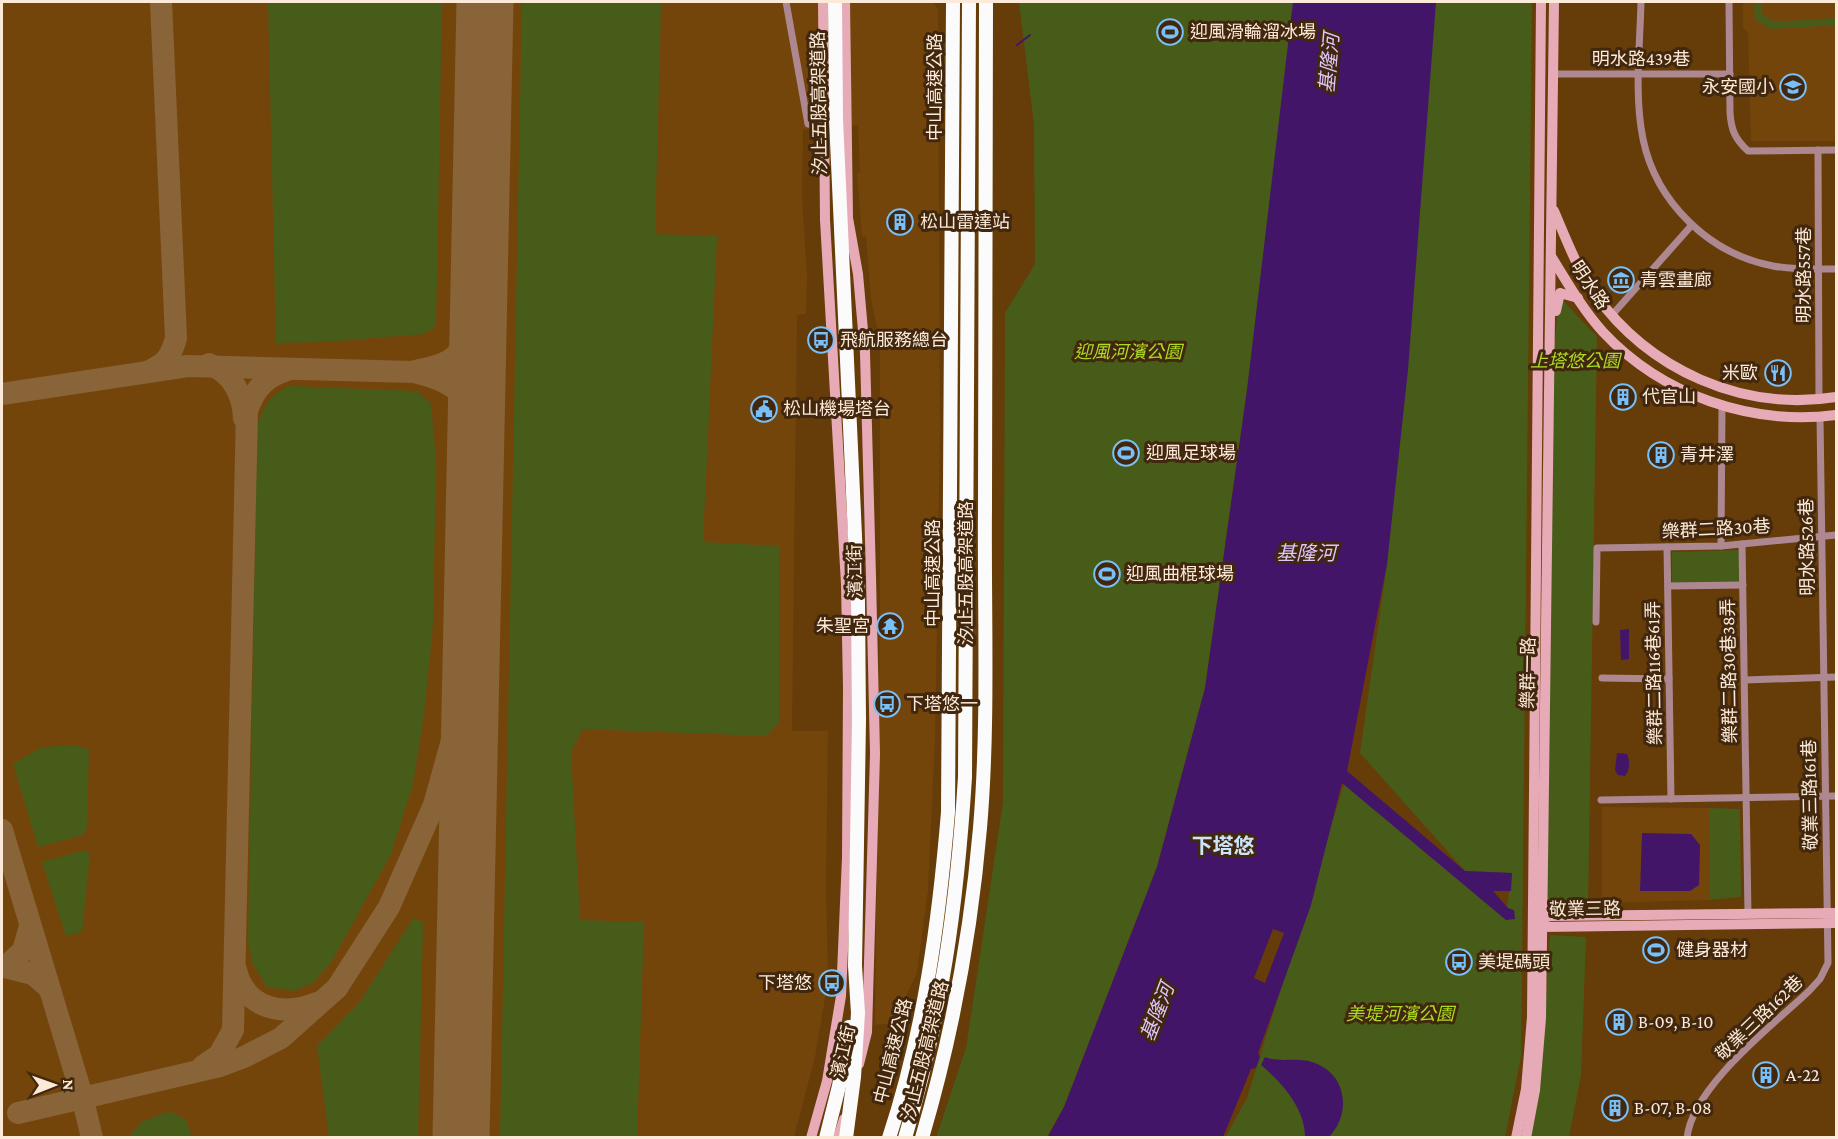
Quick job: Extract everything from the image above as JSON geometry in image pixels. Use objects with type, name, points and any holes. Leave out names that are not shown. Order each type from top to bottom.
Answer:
[{"type":"highway","name":"汐止五股高架道路","points":[[829,1136],[854,1077],[858,1013],[855,966],[858,602],[836,119],[835,2]]},
{"type":"highway","name":"中山高速公路","points":[[888,1137],[911,1060],[928,980],[941,895],[948,812],[953,2]]},
{"type":"highway","name":"中山高速公路","points":[[905,1137],[936,1022],[949,953],[959,875],[965,777],[969,2]]},
{"type":"highway","name":"汐止五股高架道路","points":[[922,1137],[958,1001],[972,917],[981,825],[984,705],[987,2]]},
{"type":"highway","points":[[829,1136],[850,1025],[855,966]]},
{"type":"main road","name":"濱江街","points":[[822,2],[823,129],[829,308],[846,584],[847,857],[838,1022],[827,1081],[829,1136]]},
{"type":"main road","name":"濱江街","points":[[829,1136],[867,1032],[871,935],[874,723],[866,359],[862,307],[848,215],[845,2]]},
{"type":"main road","name":"明水路","points":[[1541,2],[1539,232],[1551,257],[1578,298],[1602,331],[1643,366],[1681,389],[1722,406],[1768,415],[1820,417],[1836,415]]},
{"type":"main road","name":"明水路","points":[[1554,2],[1552,208],[1593,292],[1645,348],[1698,379],[1749,396],[1782,400],[1820,400],[1836,397]]},
{"type":"main road","name":"樂群一路","points":[[1516,1137],[1529,1057],[1539,922],[1552,208]]},
{"type":"main road","name":"樂群一路","points":[[1526,1137],[1538,1058],[1539,232]]},
{"type":"main road","points":[[1548,358],[1558,295],[1564,293],[1578,298]]},
{"type":"main road","points":[[829,308],[862,307]]},
{"type":"main road","name":"敬業三路","points":[[1539,922],[1748,914],[1832,918]]},
{"type":"main road","name":"敬業三路","points":[[1539,922],[1832,918]]},
{"type":"street","points":[[786,2],[808,124],[823,129]]},
{"type":"street","points":[[1641,2],[1640,114],[1650,163],[1659,184],[1691,226],[1728,251],[1771,266],[1836,268]]},
{"type":"street","points":[[1729,2],[1730,112],[1731,128],[1736,140],[1748,151],[1836,150]]},
{"type":"street","name":"明水路439巷","points":[[1553,74],[1730,74]]},
{"type":"street","name":"明水路557巷","points":[[1818,150],[1820,400]]},
{"type":"street","points":[[1612,315],[1691,226]]},
{"type":"street","points":[[1721,546],[1722,406]]},
{"type":"street","name":"明水路526巷","points":[[1820,417],[1824,677]]},
{"type":"street","name":"樂群二路30巷","points":[[1596,622],[1597,548],[1721,546],[1836,535]]},
{"type":"street","name":"樂群二路30巷38弄","points":[[1742,544],[1748,914]]},
{"type":"street","name":"樂群二路116巷61弄","points":[[1667,547],[1671,799]]},
{"type":"street","points":[[1668,586],[1743,585]]},
{"type":"street","name":"敬業三路161巷","points":[[1824,677],[1825,797],[1832,918]]},
{"type":"street","points":[[1745,680],[1836,677]]},
{"type":"street","points":[[1602,678],[1669,679]]},
{"type":"street","points":[[1601,800],[1836,796]]},
{"type":"street","name":"敬業三路162巷","points":[[1687,1137],[1700,1103],[1722,1073],[1820,980],[1828,963],[1832,918]]},
{"type":"shaded area","points":[[2,2],[933,2],[938,9],[940,431],[935,738],[928,890],[917,973],[893,1023],[875,1025],[880,608],[880,341],[871,299],[866,236],[862,236],[857,173],[860,173],[858,125],[803,130],[802,197],[807,278],[806,314],[797,315],[792,731],[828,731],[826,887],[828,981],[815,1057],[794,1137],[2,1138]]},
{"type":"shaded area","name":"永安國小","points":[[1743,2],[1836,2],[1836,141],[1751,141],[1748,33],[1743,27]]},
{"type":"shaded area","points":[[1602,807],[1709,808],[1709,900],[1602,903]]},
{"type":"green space","points":[[268,2],[442,2],[436,327],[423,334],[324,342],[276,343]]},
{"type":"green space","points":[[522,2],[661,2],[655,234],[717,236],[703,542],[779,546],[779,722],[766,736],[583,729],[571,752],[580,920],[644,922],[637,1137],[500,1137]]},
{"type":"green space","name":"迎風河濱公園","points":[[1019,2],[1293,2],[1293,13],[1247,390],[1205,688],[1157,867],[1064,1107],[1047,1137],[936,1138],[966,1048],[1003,802],[1005,313],[1035,264],[1034,125]]},
{"type":"green space","name":"美堤河濱公園","points":[[1433,2],[1532,2],[1521,1056],[1505,1137],[1225,1138],[1247,1098],[1344,784],[1506,919],[1511,873],[1465,871],[1360,753],[1387,564]]},
{"type":"green space","points":[[1754,2],[1762,2],[1762,14],[1774,22],[1836,18],[1836,25],[1770,29],[1755,19]]},
{"type":"green space","name":"上塔悠公園","points":[[1559,296],[1597,337],[1588,906],[1549,908],[1545,902],[1553,361]]},
{"type":"green space","points":[[289,386],[417,391],[431,404],[436,459],[433,625],[424,715],[413,784],[391,854],[332,961],[313,983],[293,991],[267,987],[253,964],[248,943],[257,425],[269,402],[277,393]]},
{"type":"green space","points":[[1740,550],[1741,583],[1672,584],[1672,552]]},
{"type":"green space","points":[[77,745],[89,750],[87,826],[83,835],[38,847],[13,764],[41,747]]},
{"type":"green space","points":[[1709,808],[1740,809],[1741,897],[1709,900]]},
{"type":"green space","points":[[85,850],[90,854],[82,932],[66,936],[42,862]]},
{"type":"green space","points":[[413,918],[423,922],[418,1137],[329,1137],[317,1046],[360,1002]]},
{"type":"green space","points":[[1550,935],[1586,937],[1581,1075],[1569,1137],[1529,1138],[1541,1079]]},
{"type":"green space","points":[[168,1112],[185,1120],[191,1137],[129,1137],[141,1122]]},
{"type":"water","name":"基隆河","points":[[1293,2],[1436,2],[1408,370],[1387,564],[1347,771],[1465,871],[1512,873],[1511,891],[1493,891],[1508,908],[1514,910],[1515,919],[1506,920],[1342,783],[1311,905],[1258,1053],[1260,1057],[1256,1068],[1251,1069],[1223,1137],[1047,1138],[1064,1107],[1157,867],[1205,688],[1247,390]]},
{"type":"water","points":[[1629,629],[1629,659],[1621,660],[1620,630]]},
{"type":"water","points":[[1617,753],[1627,754],[1629,768],[1625,776],[1618,775],[1615,770]]},
{"type":"water","points":[[1642,833],[1691,834],[1700,845],[1699,885],[1690,891],[1640,891]]},
{"type":"water","points":[[1265,1057],[1276,1060],[1312,1062],[1324,1067],[1333,1075],[1339,1084],[1343,1106],[1341,1117],[1329,1137],[1305,1137],[1301,1116],[1290,1096],[1261,1065]]},
{"type":"pier","points":[[1273,929],[1284,933],[1265,983],[1254,978]]},
{"type":"waterway","points":[[1017,45],[1030,35]]},
{"type":"taxiway","points":[[149,371],[167,358],[176,338],[161,2]]},
{"type":"taxiway","points":[[415,371],[449,361],[460,351],[471,334],[485,35],[482,2]]},
{"type":"taxiway","points":[[209,364],[224,373],[235,385],[244,418]]},
{"type":"taxiway","points":[[2,394],[188,366],[414,372],[443,382],[456,389],[467,400],[473,623],[459,715],[434,805],[389,907],[337,988],[281,1038],[244,1057],[220,1066],[18,1113]]},
{"type":"taxiway","points":[[203,1066],[219,1055],[233,1030],[247,411],[254,395],[268,379],[290,369]]},
{"type":"taxiway","points":[[2,830],[82,1096],[92,1138]]},
{"type":"taxiway","points":[[30,926],[23,951],[5,967],[33,974],[49,988]]},
{"type":"taxiway","points":[[236,970],[248,994],[268,1006],[292,1009],[317,1003]]},
{"type":"runway","points":[[461,1138],[485,2]]},
{"type":"place","name":"迎風滑輪溜冰場","points":[[1170,32]]},
{"type":"place","name":"永安國小","points":[[1793,87]]},
{"type":"place","name":"松山雷達站","points":[[900,222]]},
{"type":"place","name":"青雲畫廊","points":[[1621,280]]},
{"type":"place","name":"飛航服務總台","points":[[821,340]]},
{"type":"place","name":"米歐","points":[[1778,373]]},
{"type":"place","name":"代官山","points":[[1623,397]]},
{"type":"place","name":"松山機場塔台","points":[[764,409]]},
{"type":"place","name":"迎風足球場","points":[[1126,453]]},
{"type":"place","name":"青井澤","points":[[1661,455]]},
{"type":"place","name":"迎風曲棍球場","points":[[1107,574]]},
{"type":"place","name":"朱聖宮","points":[[890,626]]},
{"type":"place","name":"下塔悠一","points":[[887,704]]},
{"type":"place","name":"健身器材","points":[[1656,950]]},
{"type":"place","name":"美堤碼頭","points":[[1459,962]]},
{"type":"place","name":"下塔悠","points":[[832,983]]},
{"type":"place","name":"B-09, B-10","points":[[1619,1022]]},
{"type":"place","name":"A-22","points":[[1766,1075]]},
{"type":"place","name":"B-07, B-08","points":[[1615,1108]]},
{"type":"district","name":"下塔悠","points":[[1223,846]]}]
